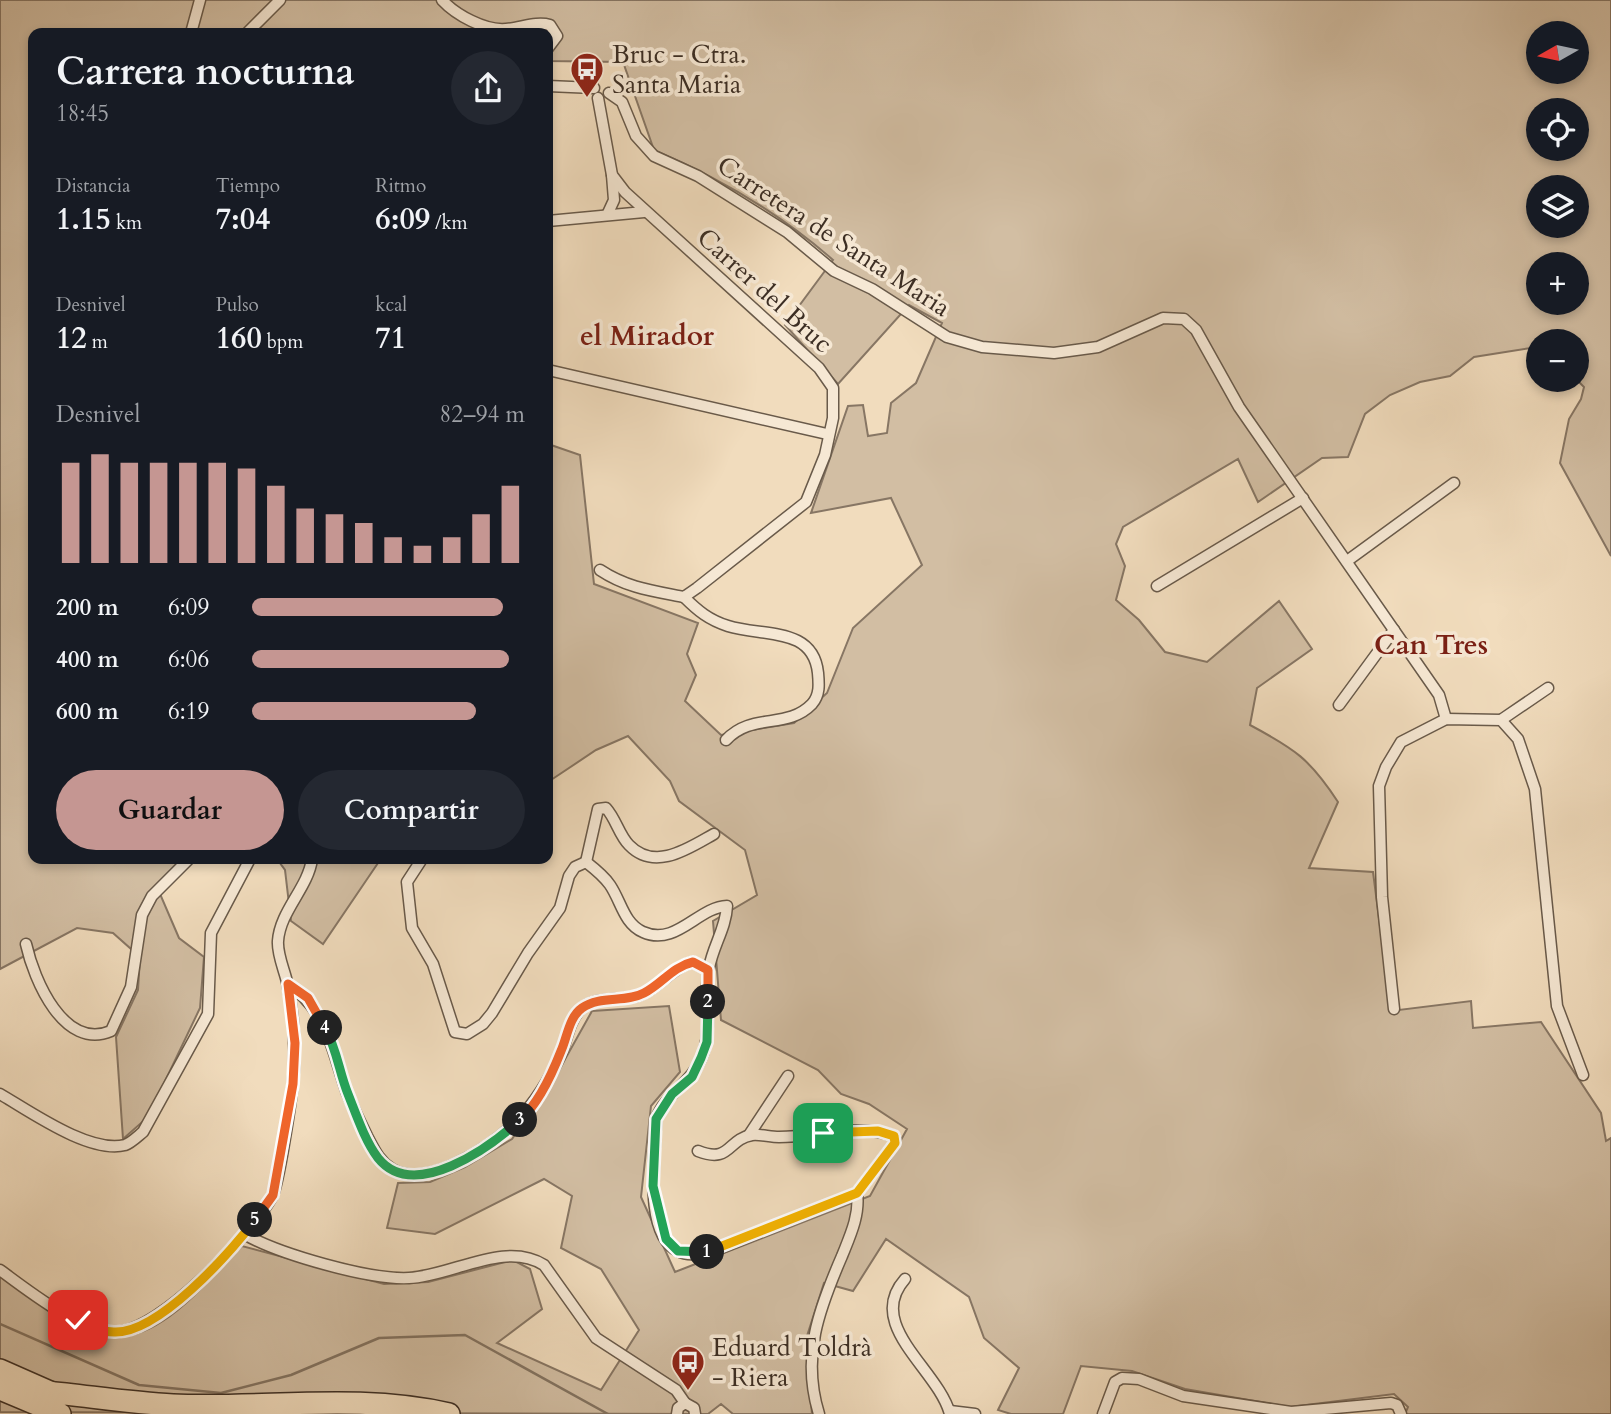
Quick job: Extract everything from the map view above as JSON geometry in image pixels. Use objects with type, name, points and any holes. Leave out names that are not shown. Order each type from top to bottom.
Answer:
[{"type":"highway","points":[[0,1370],[46,1392],[123,1414]]},
{"type":"highway","points":[[0,1389],[60,1414]]},
{"type":"highway","points":[[46,1392],[174,1405],[378,1403],[416,1406],[449,1414]]},
{"type":"street","points":[[192,28],[200,0]]},
{"type":"street","points":[[252,28],[280,0]]},
{"type":"street","points":[[442,0],[477,22],[494,28]]},
{"type":"street","points":[[510,28],[550,25],[552,28]]},
{"type":"street","points":[[553,87],[600,93]]},
{"type":"street","name":"Carrer del Bruc","points":[[600,93],[612,174],[644,212],[819,369],[833,388],[833,418],[827,434],[825,455],[806,502],[767,536],[684,597]]},
{"type":"street","name":"Carretera de Santa Maria","points":[[600,93],[622,102],[636,136],[654,156],[698,176],[787,232],[834,271],[872,289],[947,337],[982,347],[1054,353],[1098,346],[1163,318],[1184,320],[1196,330],[1239,407],[1303,498]]},
{"type":"street","points":[[608,213],[614,200],[612,174]]},
{"type":"street","points":[[553,220],[608,213],[644,212]]},
{"type":"street","points":[[553,371],[827,434]]},
{"type":"street","points":[[1347,561],[1454,483]]},
{"type":"street","points":[[1157,586],[1303,498],[1440,695],[1446,719]]},
{"type":"street","points":[[600,570],[621,584],[684,597],[704,616],[729,626],[792,637],[810,649],[817,659],[819,687],[815,701],[793,718],[737,728],[726,740]]},
{"type":"street","points":[[1339,705],[1394,630]]},
{"type":"street","points":[[1394,1009],[1382,897],[1380,786],[1386,767],[1401,742],[1446,719],[1501,720],[1548,688]]},
{"type":"street","points":[[1501,720],[1518,739],[1535,789],[1557,1006],[1583,1075]]},
{"type":"street","points":[[586,862],[598,809],[606,808],[630,847],[646,855],[661,858],[677,854],[714,834]]},
{"type":"street","points":[[419,864],[407,882],[412,928],[433,964],[455,1032],[467,1034],[483,1024],[492,1013],[527,953],[560,908],[569,876],[575,867],[586,862]]},
{"type":"street","points":[[586,862],[609,884],[631,926],[649,935],[675,933],[717,906],[727,906],[727,919],[708,970],[707,1042],[692,1077],[672,1094],[656,1119],[653,1186],[666,1239],[678,1251],[699,1254],[857,1193],[888,1156],[895,1143],[894,1136],[878,1131],[780,1137],[750,1135]]},
{"type":"street","points":[[26,944],[32,971],[68,1025],[84,1035],[100,1036],[111,1031],[131,987],[142,915],[152,896],[184,864]]},
{"type":"street","points":[[0,1094],[64,1130],[101,1145],[127,1145],[143,1132],[208,1014],[211,933],[247,864]]},
{"type":"street","points":[[0,1270],[78,1320],[115,1332],[140,1326],[176,1304],[244,1234],[273,1195],[291,1097],[295,1043],[288,984],[278,945],[280,926],[307,877],[311,864]]},
{"type":"street","points":[[288,984],[308,998],[331,1039],[347,1093],[378,1158],[394,1171],[427,1174],[466,1159],[503,1136],[526,1115],[544,1087],[561,1053],[574,1017],[582,1008],[599,1001],[643,994],[676,966],[693,962],[708,970]]},
{"type":"street","points":[[698,1151],[712,1157],[721,1155],[750,1135],[789,1076]]},
{"type":"street","points":[[819,1414],[810,1362],[813,1332],[819,1310],[855,1221],[857,1193]]},
{"type":"street","points":[[244,1234],[269,1246],[384,1278],[431,1276],[517,1256],[536,1260],[544,1265],[596,1338],[676,1390],[685,1403],[694,1408],[695,1414]]},
{"type":"street","points":[[905,1279],[892,1298],[892,1319],[950,1412],[975,1414]]},
{"type":"street","points":[[1103,1414],[1115,1382],[1128,1377],[1145,1380],[1183,1396],[1291,1412],[1391,1403],[1397,1405],[1401,1414]]},
{"type":"street","points":[[677,1414],[678,1408],[685,1403]]},
{"type":"shaded area","points":[[0,0],[1611,0],[1611,556],[1560,463],[1569,419],[1583,392],[1589,392],[1589,329],[1526,329],[1526,349],[1474,357],[1450,376],[1420,382],[1390,395],[1365,414],[1348,457],[1322,458],[1258,502],[1238,459],[1123,527],[1116,544],[1125,566],[1116,600],[1139,620],[1165,652],[1207,662],[1279,601],[1312,649],[1257,688],[1250,725],[1300,756],[1319,775],[1338,802],[1309,868],[1373,872],[1391,1011],[1471,1001],[1473,1028],[1541,1022],[1601,1113],[1606,1141],[1611,1138],[1611,1414],[1405,1414],[1408,1407],[1394,1394],[1290,1407],[1185,1389],[1132,1371],[1081,1366],[1063,1414],[1011,1414],[998,1410],[1019,1368],[984,1338],[969,1297],[886,1239],[853,1291],[824,1283],[806,1339],[812,1414],[733,1414],[721,1404],[708,1414],[0,1412],[0,1276],[82,1328],[92,1333],[114,1337],[136,1334],[176,1312],[242,1246],[384,1284],[428,1282],[513,1260],[530,1269],[542,1309],[497,1343],[601,1390],[639,1330],[601,1269],[561,1248],[572,1196],[544,1179],[435,1234],[387,1228],[398,1183],[430,1182],[465,1167],[512,1139],[554,1079],[592,1011],[669,1006],[680,1072],[651,1106],[641,1197],[675,1272],[870,1196],[907,1129],[869,1104],[841,1094],[818,1070],[721,1020],[713,921],[757,895],[745,850],[679,801],[670,781],[628,736],[596,750],[553,779],[553,446],[580,455],[594,584],[698,623],[687,654],[696,675],[685,701],[721,735],[794,723],[827,693],[853,628],[922,565],[891,498],[811,513],[848,406],[863,405],[868,436],[887,433],[891,403],[916,383],[942,323],[909,305],[838,384],[785,325],[833,260],[771,212],[702,173],[654,150],[623,62],[553,61],[553,28],[28,28],[28,864],[177,864],[157,887],[179,938],[204,957],[200,1008],[148,1117],[123,1139],[116,1037],[138,990],[140,957],[113,933],[77,928],[0,969]]},
{"type":"shaded area","points":[[281,864],[377,864],[323,944],[291,921],[285,870]]},
{"type":"waterway","points":[[0,1324],[139,1385],[221,1393],[291,1375],[379,1338],[465,1335],[608,1414]]},
{"type":"place","name":"Bruc - Ctra. Santa Maria","points":[[587,99]]},
{"type":"place","name":"Eduard Toldrà - Riera","points":[[688,1392]]},
{"type":"district","name":"el Mirador","points":[[647,335]]},
{"type":"district","name":"Can Tres","points":[[1431,644]]},
{"type":"route","points":[[78,1320],[103,1331],[127,1331],[165,1312],[244,1234],[273,1195],[293,1084],[295,1043],[288,984],[308,998],[331,1039],[347,1093],[378,1158],[394,1171],[427,1174],[466,1159],[503,1136],[526,1115],[544,1087],[561,1053],[574,1017],[582,1008],[599,1001],[643,994],[663,980],[676,966],[693,962],[708,970],[707,1042],[692,1077],[672,1094],[656,1119],[656,1149],[652,1166],[659,1222],[666,1239],[678,1251],[699,1254],[721,1248],[857,1193],[888,1156],[895,1143],[894,1136],[878,1131],[823,1133]]}]
